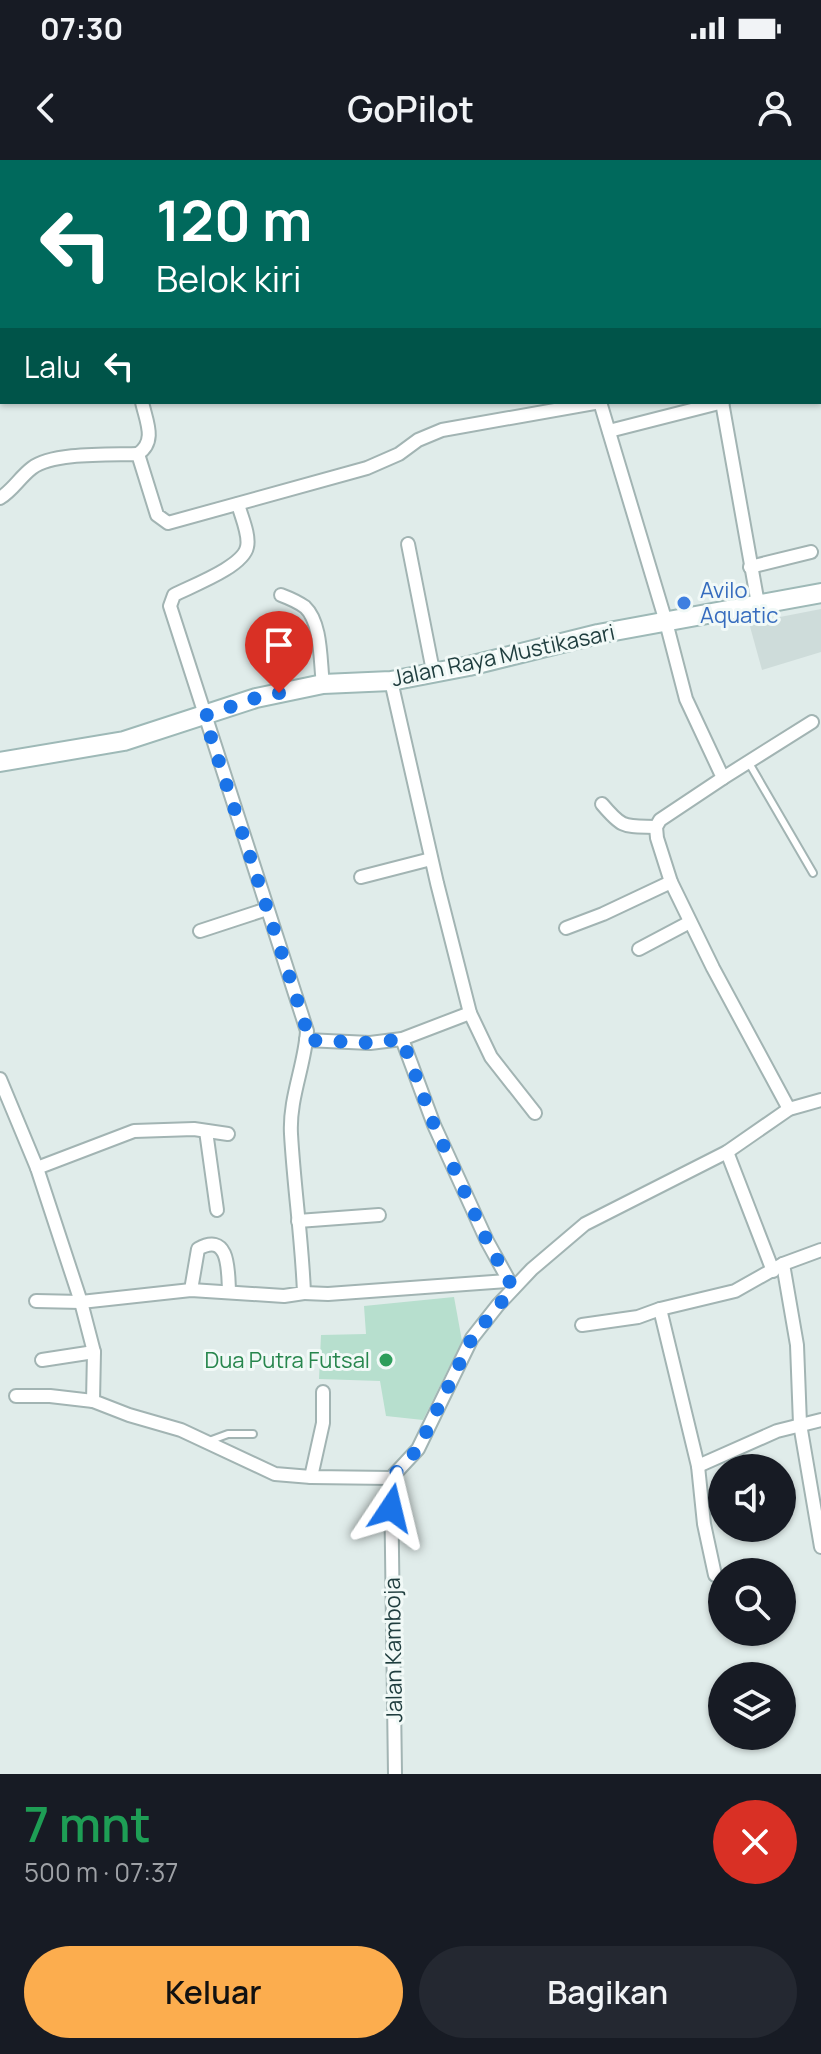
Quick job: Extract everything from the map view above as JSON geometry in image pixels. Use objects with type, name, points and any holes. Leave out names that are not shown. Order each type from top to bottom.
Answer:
[{"type":"main road","name":"Jalan Raya Mustikasari","points":[[0,762],[124,741],[256,698],[323,684],[391,681],[469,666],[598,634],[821,593]]},
{"type":"street","points":[[0,498],[16,486],[30,469],[49,460],[138,454],[146,448],[149,438],[142,404]]},
{"type":"street","points":[[138,454],[157,515],[168,523],[375,465],[442,430],[589,404]]},
{"type":"street","points":[[601,404],[686,699],[723,778]]},
{"type":"street","points":[[609,431],[714,404]]},
{"type":"street","points":[[722,404],[758,604]]},
{"type":"street","points":[[238,504],[248,543],[243,557],[174,595],[170,601],[204,716],[307,1031],[305,1053],[294,1094],[291,1132],[304,1293]]},
{"type":"street","points":[[408,544],[433,671]]},
{"type":"street","points":[[750,567],[811,552]]},
{"type":"street","points":[[281,595],[304,606],[311,614],[316,628],[323,684]]},
{"type":"street","points":[[391,681],[470,1013],[491,1057],[535,1113]]},
{"type":"street","points":[[789,1109],[671,882],[656,827],[660,820],[812,722]]},
{"type":"street","points":[[602,804],[624,826],[656,827]]},
{"type":"street","points":[[361,877],[431,859]]},
{"type":"street","points":[[566,928],[671,882]]},
{"type":"street","points":[[200,931],[267,909]]},
{"type":"street","points":[[639,949],[690,922]]},
{"type":"street","points":[[306,1040],[370,1043],[402,1039],[470,1013]]},
{"type":"street","points":[[402,1039],[434,1125],[510,1285]]},
{"type":"street","points":[[0,1079],[37,1168],[81,1302],[94,1352],[93,1401]]},
{"type":"street","points":[[16,1396],[93,1401],[207,1441],[265,1471],[311,1477],[391,1478],[418,1449],[472,1338],[510,1285],[585,1224],[727,1152],[789,1109],[821,1100]]},
{"type":"street","points":[[37,1168],[134,1131],[194,1129],[228,1134]]},
{"type":"street","points":[[206,1131],[217,1210]]},
{"type":"street","points":[[727,1152],[778,1267],[797,1345],[800,1424],[821,1547]]},
{"type":"street","points":[[298,1221],[379,1215]]},
{"type":"street","points":[[191,1290],[198,1249],[215,1245],[227,1257],[229,1291]]},
{"type":"street","points":[[582,1325],[638,1317],[735,1291],[778,1267],[821,1250]]},
{"type":"street","points":[[36,1301],[81,1302],[191,1290],[284,1296],[401,1287],[510,1285]]},
{"type":"street","points":[[660,1309],[698,1466],[711,1558]]},
{"type":"street","points":[[42,1360],[94,1352]]},
{"type":"street","points":[[311,1477],[323,1423],[323,1392]]},
{"type":"street","points":[[698,1466],[744,1444],[800,1424],[821,1420]]},
{"type":"street","name":"Jalan Kamboja","points":[[391,1478],[395,1774]]},
{"type":"lane","points":[[749,763],[813,873]]},
{"type":"lane","points":[[207,1441],[228,1434],[253,1434]]},
{"type":"shaded area","points":[[821,609],[821,652],[762,670],[749,623]]},
{"type":"green space","name":"Dua Putra Futsal","points":[[454,1297],[462,1341],[423,1420],[386,1416],[380,1381],[319,1379],[321,1335],[366,1334],[364,1306]]},
{"type":"place","name":"Avilo Aquatic","points":[[684,603]]},
{"type":"place","name":"Dua Putra Futsal","points":[[386,1360]]},
{"type":"route","points":[[279,693],[204,716],[307,1031],[306,1040],[370,1043],[402,1039],[462,1189],[513,1288],[472,1338],[418,1449],[391,1478],[391,1508]]}]
